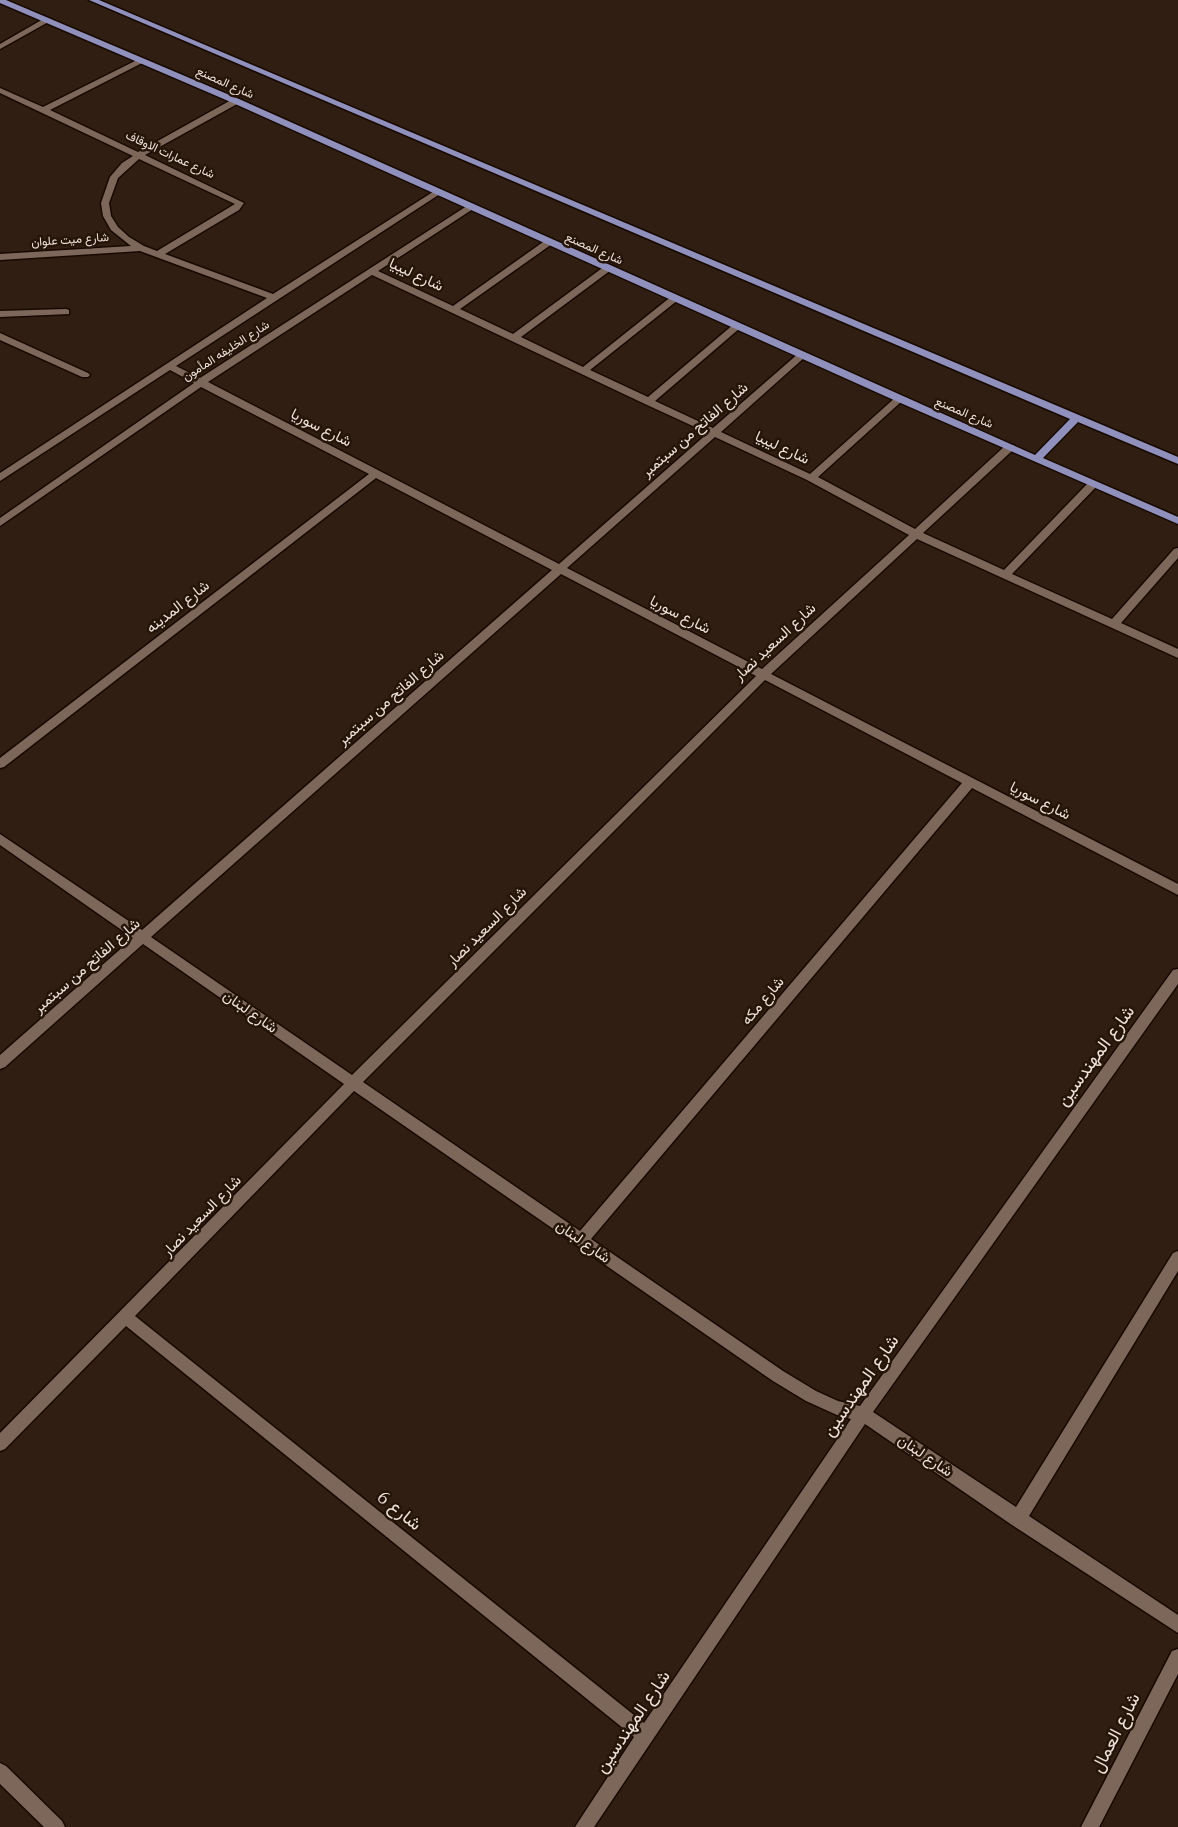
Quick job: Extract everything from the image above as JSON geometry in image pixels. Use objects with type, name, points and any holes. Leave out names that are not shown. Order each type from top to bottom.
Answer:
[{"type":"main road","name":"شارع المصنع","points":[[0,0],[236,101],[899,399],[1178,521]]},
{"type":"main road","name":"شارع المصنع","points":[[93,0],[1178,461]]},
{"type":"main road","points":[[1036,459],[1076,418]]},
{"type":"street","points":[[0,47],[48,20]]},
{"type":"street","points":[[44,110],[142,60]]},
{"type":"street","name":"شارع عمارات الاوقاف","points":[[0,90],[140,154],[240,203],[236,208],[158,254]]},
{"type":"street","points":[[236,101],[140,154],[125,165],[114,177],[108,190],[105,203],[107,216],[114,228],[126,239],[141,248],[274,297]]},
{"type":"street","name":"شارع الخليفه المأمون","points":[[0,478],[168,366],[438,192]]},
{"type":"street","name":"شارع الخليفه المأمون","points":[[0,523],[200,383],[470,206]]},
{"type":"street","points":[[453,310],[549,242]]},
{"type":"street","name":"شارع ميت علوان","points":[[0,258],[141,248]]},
{"type":"street","points":[[514,338],[608,268]]},
{"type":"street","name":"شارع ليبيا","points":[[372,271],[810,478],[916,534],[1178,654]]},
{"type":"street","points":[[582,370],[675,298]]},
{"type":"street","points":[[0,314],[66,312]]},
{"type":"street","points":[[648,402],[737,326]]},
{"type":"street","points":[[0,336],[85,375]]},
{"type":"street","name":"شارع الفاتح من سبتمبر","points":[[0,1063],[802,355]]},
{"type":"street","name":"شارع سوريا","points":[[168,366],[1178,890]]},
{"type":"street","points":[[810,478],[899,399]]},
{"type":"street","name":"شارع السعيد نصار","points":[[0,1444],[353,1083],[764,674],[1010,447]]},
{"type":"street","name":"شارع المدينه","points":[[0,764],[375,474]]},
{"type":"street","points":[[1005,575],[1093,484]]},
{"type":"street","points":[[1113,624],[1178,551]]},
{"type":"street","name":"شارع مكه","points":[[581,1241],[970,782]]},
{"type":"street","name":"شارع لبنان","points":[[0,839],[802,1392],[837,1408],[863,1414],[1178,1626]]},
{"type":"street","name":"شارع المهندسين","points":[[584,1827],[863,1414],[1178,974]]},
{"type":"street","points":[[1018,1519],[1178,1258]]},
{"type":"street","name":"شارع 6","points":[[126,1317],[646,1736]]},
{"type":"street","name":"شارع العمال","points":[[1090,1827],[1178,1657]]},
{"type":"street","points":[[0,1772],[56,1827]]}]
